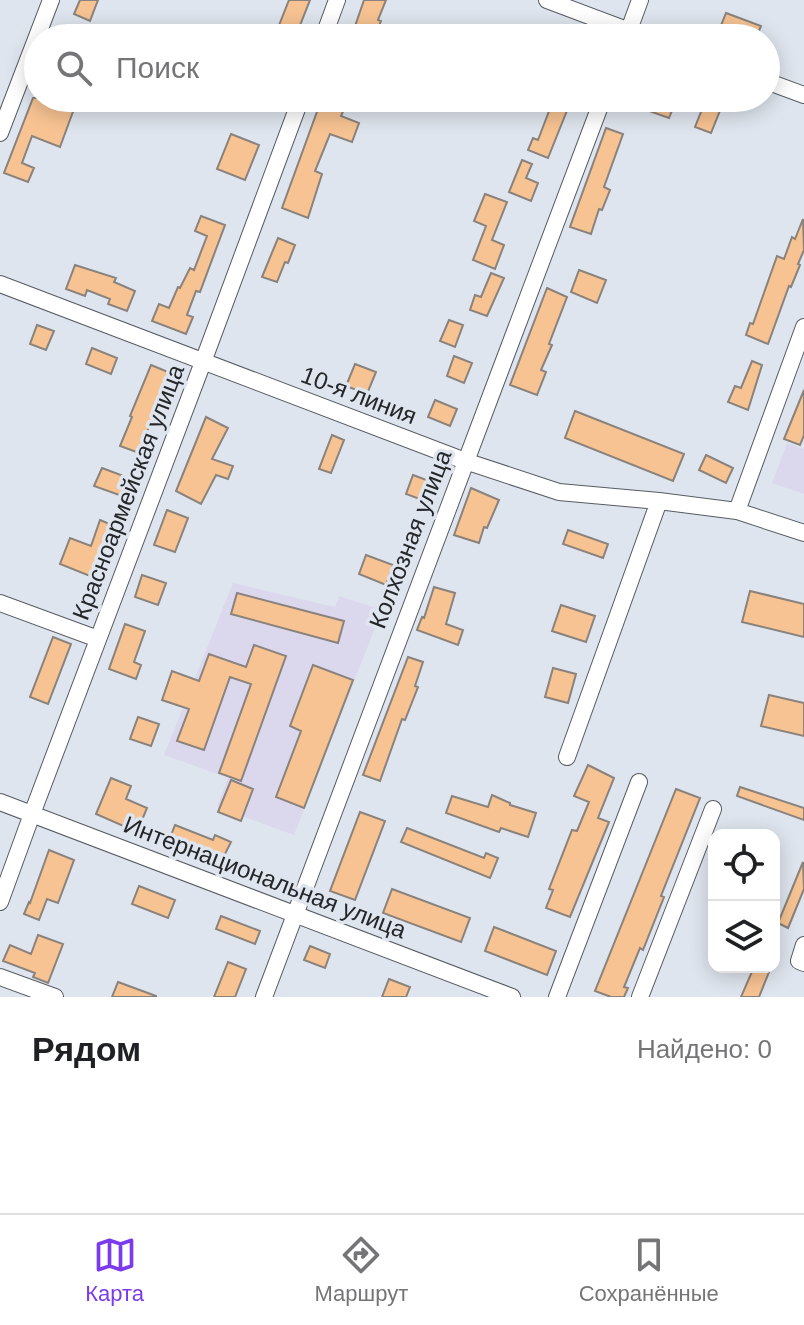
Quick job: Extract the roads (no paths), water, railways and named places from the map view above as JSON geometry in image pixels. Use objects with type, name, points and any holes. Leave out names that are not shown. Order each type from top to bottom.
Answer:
[{"type":"street","points":[[42,24],[51,0]]},
{"type":"street","points":[[328,24],[337,0]]},
{"type":"street","points":[[547,0],[603,24]]},
{"type":"street","points":[[631,24],[640,0]]},
{"type":"street","points":[[0,133],[24,70]]},
{"type":"street","points":[[780,86],[804,95]]},
{"type":"street","name":"Красноармейская улица","points":[[0,902],[296,112]]},
{"type":"street","name":"Колхозная улица","points":[[264,997],[598,112]]},
{"type":"street","name":"10-я линия","points":[[0,284],[465,461],[559,492],[737,511],[804,533]]},
{"type":"street","points":[[737,511],[804,327]]},
{"type":"street","points":[[567,757],[659,501]]},
{"type":"street","points":[[0,603],[98,639]]},
{"type":"street","points":[[557,997],[639,782]]},
{"type":"street","name":"Интернациональная улица","points":[[0,802],[512,997]]},
{"type":"street","points":[[640,997],[713,809]]},
{"type":"street","points":[[804,945],[799,961],[804,963]]},
{"type":"street","points":[[0,977],[55,997]]}]
